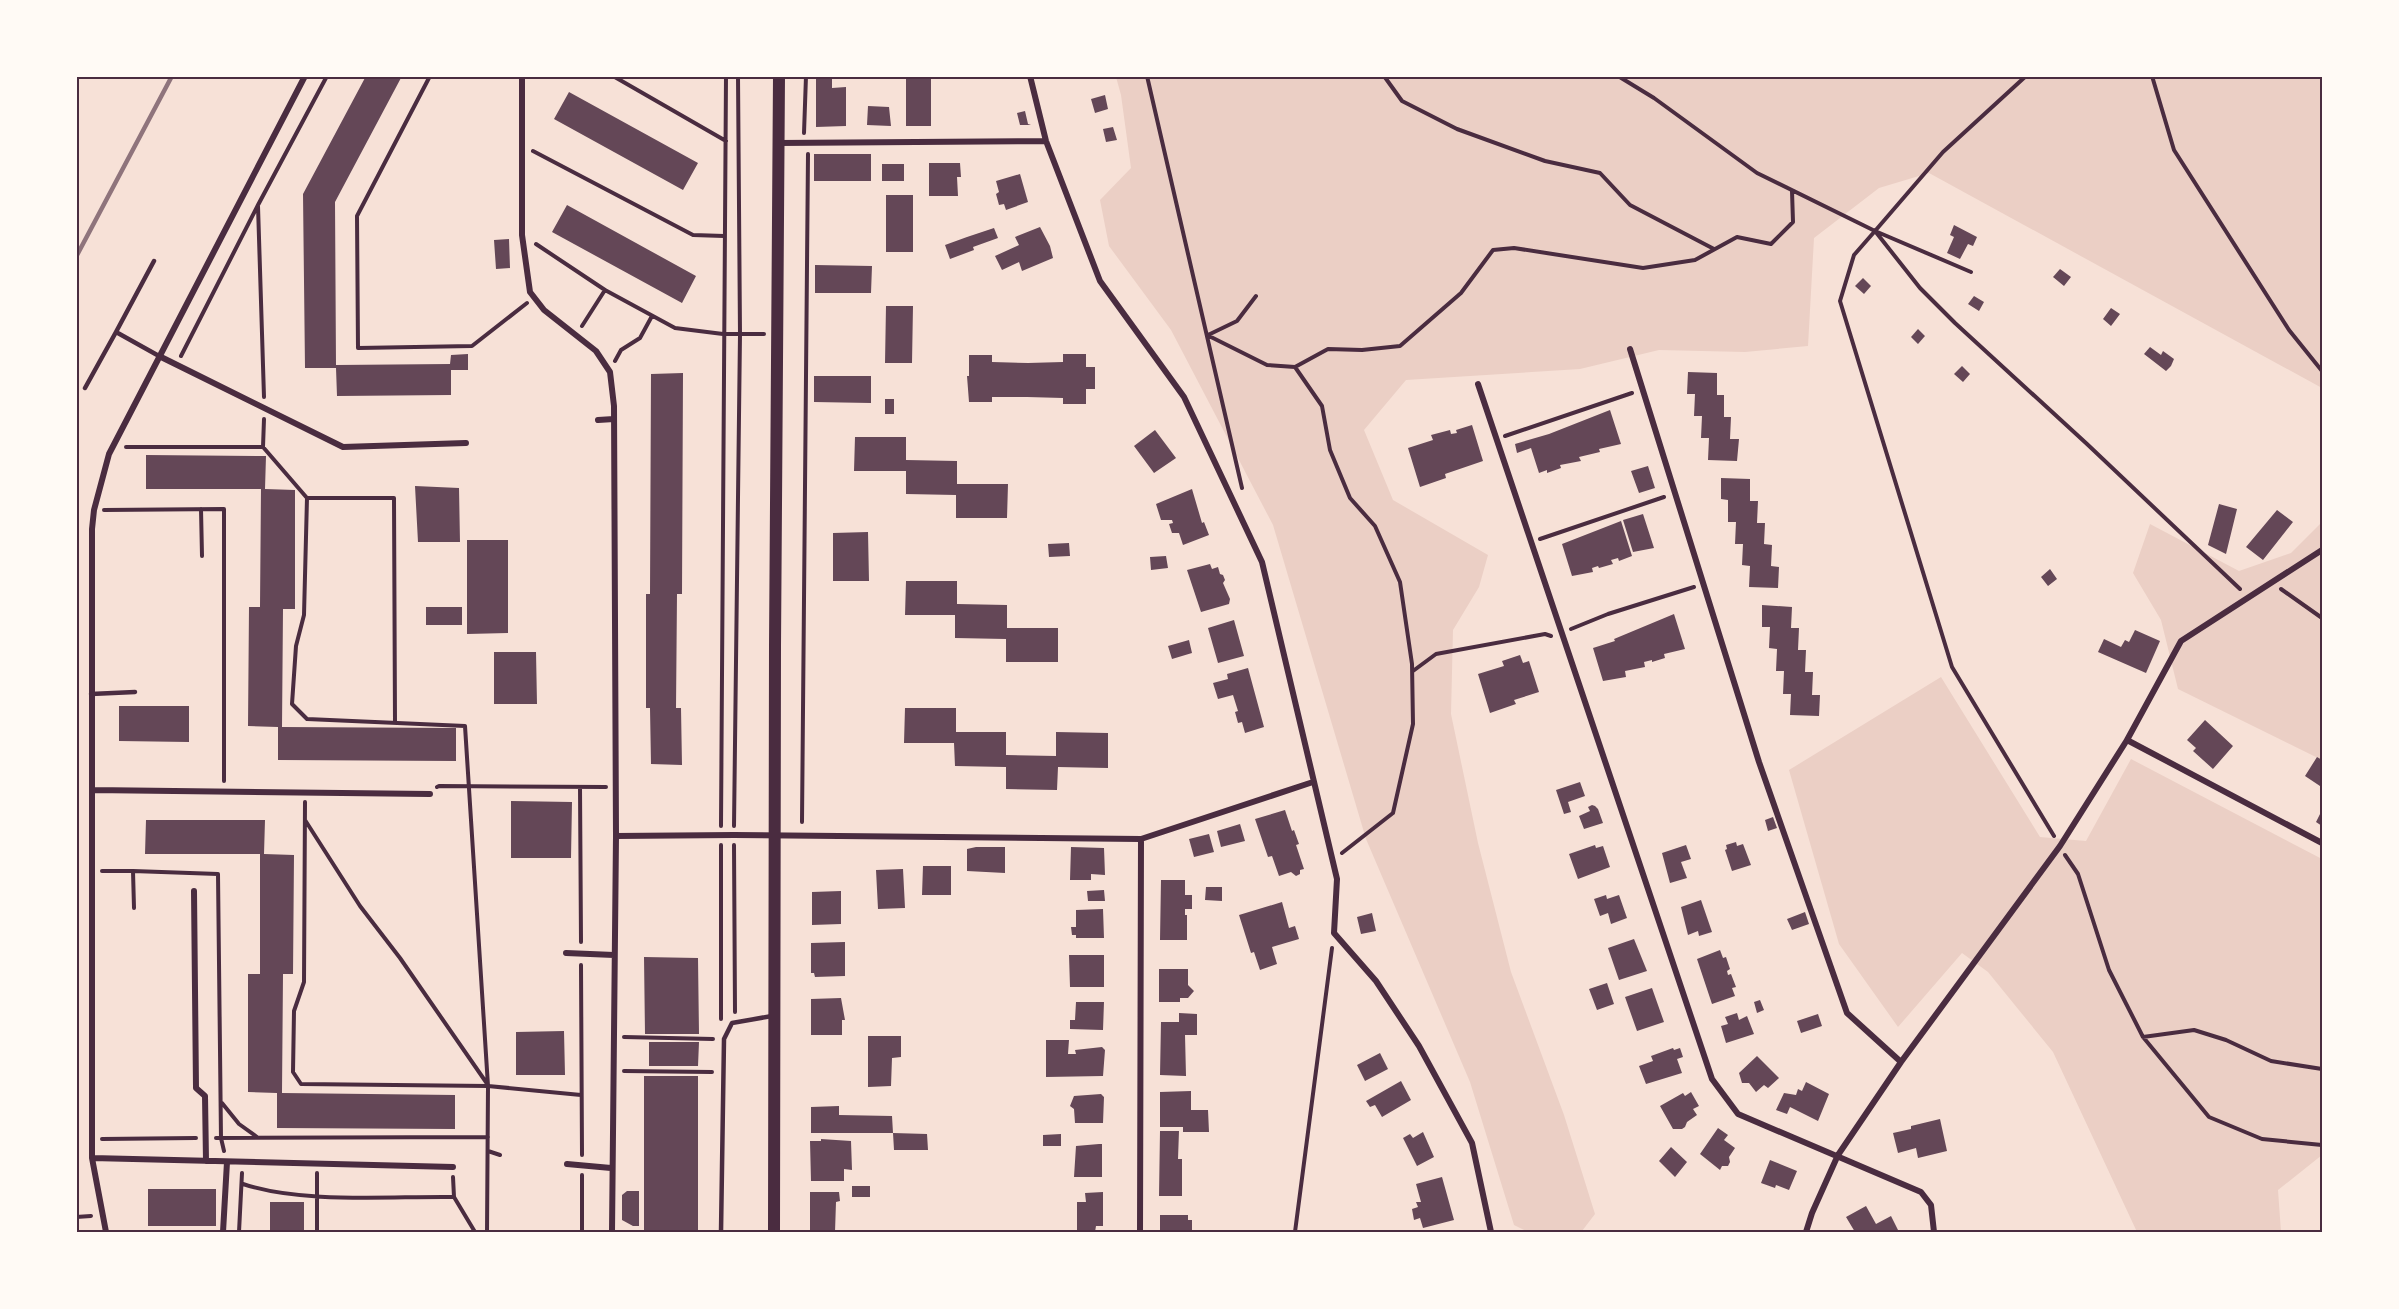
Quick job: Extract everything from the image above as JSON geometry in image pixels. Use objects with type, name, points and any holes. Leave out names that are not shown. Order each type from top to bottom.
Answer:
[{"type":"main road","points":[[774,1233],[779,76]]},
{"type":"street","points":[[106,1233],[92,1158],[91,1139],[91,694],[94,510],[112,447],[305,76]]},
{"type":"street","points":[[522,76],[524,146],[522,235],[530,292],[544,310],[596,351],[609,372],[614,420],[616,836],[612,1233]]},
{"type":"street","points":[[1030,76],[1046,141],[1100,281],[1184,397],[1262,562],[1337,879],[1334,933],[1376,981],[1395,1009],[1419,1046],[1472,1143],[1491,1233]]},
{"type":"street","points":[[779,143],[1046,141]]},
{"type":"street","points":[[1630,350],[1759,762],[1846,1012],[1901,1062]]},
{"type":"street","points":[[159,356],[343,447],[466,442]]},
{"type":"street","points":[[1478,384],[1712,1080],[1738,1114],[1921,1192],[1931,1205],[1934,1233]]},
{"type":"street","points":[[598,420],[614,420]]},
{"type":"street","points":[[1806,1233],[1812,1213],[1838,1155],[1901,1062],[2060,846],[2127,740],[2181,641],[2322,550]]},
{"type":"street","points":[[2127,740],[2322,843]]},
{"type":"street","points":[[616,836],[775,835],[1141,839],[1313,782]]},
{"type":"street","points":[[92,790],[430,794]]},
{"type":"street","points":[[1140,1233],[1141,839]]},
{"type":"street","points":[[194,891],[196,1088],[205,1096],[206,1161]]},
{"type":"street","points":[[566,953],[614,955]]},
{"type":"street","points":[[92,1158],[453,1167]]},
{"type":"street","points":[[223,1233],[227,1162]]},
{"type":"street","points":[[567,1164],[611,1164]]},
{"type":"lane","points":[[85,388],[154,261]]},
{"type":"lane","points":[[116,332],[159,356]]},
{"type":"lane","points":[[91,694],[135,692]]},
{"type":"lane","points":[[721,1233],[724,1039],[732,1023],[775,1015]]},
{"type":"path","points":[[177,365],[258,205],[327,76]]},
{"type":"path","points":[[430,76],[357,216],[358,348],[472,346],[534,297]]},
{"type":"path","points":[[613,76],[726,141]]},
{"type":"path","points":[[713,1050],[713,1039],[721,1019],[726,76]]},
{"type":"path","points":[[721,1019],[735,1013],[734,835],[741,334],[738,76]]},
{"type":"path","points":[[802,822],[808,165],[808,153],[804,143],[806,76]]},
{"type":"path","points":[[1148,76],[1243,492]]},
{"type":"path","points":[[1384,76],[1402,101],[1457,129],[1545,161],[1600,173],[1630,205],[1715,249]]},
{"type":"path","points":[[1618,76],[1654,98],[1757,173],[1875,231],[1971,272]]},
{"type":"path","points":[[2026,76],[1943,152],[1854,255],[1840,302],[1952,667],[2078,874],[2109,970],[2143,1037],[2209,1118],[2262,1139],[2322,1145]]},
{"type":"path","points":[[2152,76],[2174,150],[2289,330],[2322,371]]},
{"type":"path","points":[[524,146],[693,235],[724,236]]},
{"type":"path","points":[[1207,335],[1267,364],[1295,367],[1328,349],[1362,350],[1401,346],[1461,293],[1493,250],[1514,248],[1643,268],[1695,260],[1737,237],[1771,244],[1793,222],[1792,191]]},
{"type":"path","points":[[258,205],[265,408],[263,447],[307,498],[304,615],[296,646],[292,704],[307,719],[465,726],[489,1086],[487,1233]]},
{"type":"path","points":[[1875,231],[1920,288],[2249,598]]},
{"type":"path","points":[[522,235],[605,290],[675,328],[723,334],[777,334]]},
{"type":"path","points":[[575,336],[605,290]]},
{"type":"path","points":[[1207,335],[1237,321],[1256,296]]},
{"type":"path","points":[[609,372],[621,350],[640,338],[652,316]]},
{"type":"path","points":[[1295,367],[1322,406],[1330,450],[1350,498],[1375,526],[1400,582],[1412,671],[1413,724],[1393,813],[1332,861]]},
{"type":"path","points":[[1496,439],[1642,389]]},
{"type":"path","points":[[112,447],[263,447]]},
{"type":"path","points":[[1531,542],[1675,493]]},
{"type":"path","points":[[307,498],[394,498],[395,723]]},
{"type":"path","points":[[201,509],[202,556]]},
{"type":"path","points":[[94,510],[224,509],[224,791]]},
{"type":"path","points":[[2272,583],[2322,618]]},
{"type":"path","points":[[1562,633],[1608,614],[1703,584]]},
{"type":"path","points":[[1412,671],[1436,654],[1545,634]]},
{"type":"path","points":[[430,794],[439,786],[615,787]]},
{"type":"path","points":[[580,787],[582,1233]]},
{"type":"path","points":[[305,792],[304,982],[294,1011],[293,1072],[300,1084],[489,1086],[581,1095]]},
{"type":"path","points":[[305,819],[360,906],[406,967],[489,1086]]},
{"type":"path","points":[[92,871],[218,874],[221,1138],[227,1162]]},
{"type":"path","points":[[133,871],[134,908]]},
{"type":"path","points":[[1294,1233],[1334,933]]},
{"type":"path","points":[[2143,1037],[2194,1030],[2226,1040],[2271,1061],[2322,1069]]},
{"type":"path","points":[[613,1037],[713,1039]]},
{"type":"path","points":[[713,1061],[713,1083]]},
{"type":"path","points":[[613,1071],[713,1072]]},
{"type":"path","points":[[221,1102],[239,1124],[257,1138]]},
{"type":"path","points":[[91,1139],[488,1137]]},
{"type":"path","points":[[488,1151],[500,1155]]},
{"type":"path","points":[[240,1233],[242,1162]]},
{"type":"path","points":[[317,1163],[317,1233]]},
{"type":"path","points":[[453,1167],[454,1197],[475,1233]]},
{"type":"path","points":[[243,1184],[284,1194],[454,1197]]},
{"type":"shaded area","points":[[1116,77],[2322,77],[2322,388],[1929,173],[1879,188],[1814,238],[1808,346],[1745,352],[1659,350],[1580,369],[1406,380],[1364,430],[1393,500],[1488,555],[1479,587],[1453,630],[1451,714],[1478,843],[1511,972],[1564,1115],[1595,1214],[1582,1231],[1528,1232],[1514,1225],[1470,1082],[1366,839],[1273,525],[1171,330],[1109,246],[1100,200],[1131,168],[1121,95]]},
{"type":"shaded area","points":[[2322,522],[2322,760],[2178,689],[2161,620],[2133,573],[2150,524],[2239,571],[2291,553]]},
{"type":"shaded area","points":[[1941,677],[2040,837],[2086,841],[2131,759],[2322,859],[2322,1155],[2278,1190],[2281,1232],[2137,1232],[2053,1052],[1988,972],[1962,953],[1898,1027],[1839,944],[1789,770]]},
{"type":"building","points":[[366,76],[402,76],[335,202],[336,365],[450,364],[451,355],[468,354],[468,370],[451,370],[451,395],[337,396],[336,368],[305,368],[303,194]]},
{"type":"building","points":[[816,76],[832,76],[832,88],[846,87],[846,126],[816,127]]},
{"type":"building","points":[[906,76],[931,76],[931,126],[906,126]]},
{"type":"building","points":[[569,92],[698,163],[683,190],[554,119]]},
{"type":"building","points":[[1105,95],[1108,109],[1095,113],[1091,99]]},
{"type":"building","points":[[868,106],[889,107],[891,126],[867,125]]},
{"type":"building","points":[[1025,111],[1028,124],[1031,125],[1020,125],[1017,113]]},
{"type":"building","points":[[1113,127],[1117,140],[1106,142],[1103,129]]},
{"type":"building","points":[[814,154],[871,154],[871,181],[814,181]]},
{"type":"building","points":[[929,163],[960,163],[961,177],[957,177],[958,196],[929,196]]},
{"type":"building","points":[[882,164],[904,164],[904,181],[882,181]]},
{"type":"building","points":[[1020,174],[1028,202],[1006,210],[1004,204],[999,205],[996,181]]},
{"type":"building","points":[[886,195],[913,195],[913,252],[886,252]]},
{"type":"building","points":[[567,205],[696,276],[682,303],[552,232]]},
{"type":"building","points":[[1954,225],[1977,237],[1973,246],[1968,244],[1960,259],[1947,253],[1954,237],[1950,235]]},
{"type":"building","points":[[1040,227],[1050,246],[1053,258],[1022,271],[1019,262],[1002,270],[995,256],[1019,245],[1015,237]]},
{"type":"building","points":[[994,228],[998,238],[950,259],[945,245]]},
{"type":"building","points":[[509,239],[510,268],[496,269],[494,240]]},
{"type":"building","points":[[815,265],[872,266],[871,293],[815,293]]},
{"type":"building","points":[[2060,269],[2071,277],[2064,286],[2053,277]]},
{"type":"building","points":[[1863,278],[1871,286],[1864,294],[1855,286]]},
{"type":"building","points":[[1974,296],[1984,302],[1979,311],[1968,304]]},
{"type":"building","points":[[886,306],[913,306],[912,363],[885,363]]},
{"type":"building","points":[[2111,308],[2120,314],[2111,326],[2103,319]]},
{"type":"building","points":[[1918,329],[1925,336],[1918,344],[1911,337]]},
{"type":"building","points":[[2150,347],[2161,355],[2163,351],[2174,359],[2166,371],[2144,354]]},
{"type":"building","points":[[1063,354],[1086,354],[1086,367],[1095,367],[1095,389],[1086,389],[1086,404],[1063,404],[1063,398],[1027,397],[992,397],[992,402],[969,402],[967,376],[969,376],[969,355],[992,355],[992,362],[1028,363],[1063,362]]},
{"type":"building","points":[[1962,366],[1970,374],[1963,382],[1954,374]]},
{"type":"building","points":[[1688,372],[1717,373],[1717,395],[1724,395],[1724,417],[1731,417],[1730,439],[1739,439],[1737,461],[1708,460],[1709,438],[1701,438],[1702,416],[1694,416],[1695,394],[1687,394]]},
{"type":"building","points":[[683,373],[682,594],[677,594],[676,708],[681,708],[682,765],[651,764],[650,708],[646,708],[646,594],[650,594],[651,374]]},
{"type":"building","points":[[814,376],[871,376],[871,403],[814,402]]},
{"type":"building","points":[[885,399],[894,399],[894,414],[885,414]]},
{"type":"building","points":[[1610,410],[1621,444],[1599,449],[1600,452],[1579,457],[1581,461],[1560,465],[1561,468],[1547,473],[1547,470],[1539,473],[1531,448],[1517,453],[1515,444],[1549,434]]},
{"type":"building","points":[[1472,425],[1483,461],[1445,474],[1446,478],[1420,487],[1408,448],[1433,440],[1431,435],[1450,430],[1451,434],[1457,433],[1456,430]]},
{"type":"building","points":[[1155,430],[1176,458],[1154,473],[1134,446]]},
{"type":"building","points":[[855,437],[906,437],[906,460],[957,461],[957,484],[1008,484],[1007,518],[956,518],[956,495],[906,494],[906,471],[854,471]]},
{"type":"building","points":[[146,455],[266,456],[265,489],[295,490],[295,609],[283,609],[282,727],[456,728],[456,761],[278,760],[278,727],[248,726],[249,607],[260,607],[261,489],[146,489]]},
{"type":"building","points":[[1648,466],[1655,488],[1639,493],[1631,471]]},
{"type":"building","points":[[1721,478],[1750,479],[1750,501],[1758,501],[1757,523],[1765,523],[1764,544],[1772,545],[1771,566],[1779,567],[1778,588],[1749,587],[1750,566],[1742,565],[1743,544],[1735,544],[1736,522],[1728,522],[1728,500],[1721,499]]},
{"type":"building","points":[[415,486],[459,488],[460,542],[418,542]]},
{"type":"building","points":[[1192,489],[1202,523],[1204,522],[1209,535],[1183,545],[1179,533],[1172,533],[1169,524],[1173,523],[1172,520],[1161,520],[1156,504]]},
{"type":"building","points":[[2219,504],[2237,509],[2226,554],[2208,545]]},
{"type":"building","points":[[2277,510],[2293,522],[2263,560],[2246,547]]},
{"type":"building","points":[[1643,514],[1654,548],[1633,552],[1623,520]]},
{"type":"building","points":[[1621,521],[1632,556],[1619,561],[1618,558],[1611,560],[1613,564],[1592,568],[1593,572],[1572,576],[1562,544]]},
{"type":"building","points":[[868,532],[869,581],[833,581],[833,533]]},
{"type":"building","points":[[467,540],[508,540],[508,633],[467,634]]},
{"type":"building","points":[[1069,543],[1070,556],[1049,557],[1048,544]]},
{"type":"building","points":[[1166,556],[1168,568],[1151,570],[1150,557]]},
{"type":"building","points":[[1210,564],[1212,569],[1218,567],[1220,574],[1223,575],[1225,580],[1223,583],[1230,599],[1229,604],[1201,612],[1187,570]]},
{"type":"building","points":[[2050,569],[2057,579],[2048,586],[2041,577]]},
{"type":"building","points":[[906,581],[957,581],[957,604],[1007,605],[1007,628],[1058,628],[1058,662],[1006,662],[1006,639],[955,638],[955,615],[905,615]]},
{"type":"building","points":[[1762,605],[1792,607],[1791,628],[1799,628],[1798,650],[1806,650],[1805,672],[1813,672],[1812,695],[1820,695],[1819,716],[1790,715],[1791,694],[1783,694],[1784,671],[1776,671],[1777,649],[1769,648],[1770,627],[1762,627]]},
{"type":"building","points":[[426,607],[462,607],[462,625],[426,625]]},
{"type":"building","points":[[1674,614],[1685,649],[1664,654],[1665,658],[1644,662],[1645,667],[1625,671],[1626,677],[1603,681],[1593,648],[1615,641],[1614,639]]},
{"type":"building","points":[[1234,620],[1244,656],[1218,663],[1208,628]]},
{"type":"building","points":[[2135,630],[2160,641],[2146,673],[2098,652],[2104,639],[2121,647],[2125,640],[2129,642]]},
{"type":"building","points":[[1189,640],[1192,653],[1172,659],[1168,646]]},
{"type":"building","points":[[494,652],[536,652],[537,704],[494,704]]},
{"type":"building","points":[[1520,655],[1523,663],[1529,661],[1539,692],[1514,700],[1516,704],[1490,713],[1478,674],[1504,666],[1502,661]]},
{"type":"building","points":[[1248,668],[1264,727],[1245,733],[1242,722],[1238,723],[1235,712],[1238,711],[1233,695],[1218,699],[1213,683],[1228,679],[1227,674]]},
{"type":"building","points":[[119,706],[189,706],[189,742],[119,741]]},
{"type":"building","points":[[905,708],[956,708],[956,732],[1006,732],[1006,755],[1056,756],[1056,732],[1108,733],[1108,768],[1058,767],[1057,790],[1006,789],[1006,767],[955,766],[954,743],[904,743]]},
{"type":"building","points":[[2205,720],[2233,746],[2213,769],[2193,751],[2196,748],[2187,740]]},
{"type":"building","points":[[2317,757],[2322,760],[2320,786],[2305,776]]},
{"type":"building","points":[[1580,782],[1585,796],[1568,802],[1571,812],[1564,814],[1556,790]]},
{"type":"building","points":[[511,801],[572,802],[571,858],[511,858]]},
{"type":"building","points":[[1592,805],[1598,809],[1603,823],[1584,829],[1579,816],[1590,811],[1588,807]]},
{"type":"building","points":[[1285,810],[1299,844],[1296,845],[1304,869],[1300,870],[1300,874],[1296,876],[1291,872],[1279,876],[1272,856],[1268,857],[1255,819]]},
{"type":"building","points":[[2322,810],[2322,826],[2316,822]]},
{"type":"building","points":[[1773,817],[1777,828],[1768,831],[1765,820]]},
{"type":"building","points":[[146,820],[265,820],[264,854],[294,855],[293,974],[283,974],[282,1093],[455,1095],[455,1129],[277,1128],[277,1093],[248,1092],[248,974],[260,974],[260,854],[145,854]]},
{"type":"building","points":[[1240,824],[1245,841],[1221,847],[1217,831]]},
{"type":"building","points":[[1209,834],[1214,852],[1194,857],[1189,839]]},
{"type":"building","points":[[1736,842],[1737,846],[1743,844],[1751,865],[1732,871],[1725,850],[1726,845]]},
{"type":"building","points":[[1595,845],[1596,848],[1603,846],[1610,867],[1578,879],[1569,854]]},
{"type":"building","points":[[1686,845],[1691,859],[1681,862],[1687,878],[1670,883],[1662,853]]},
{"type":"building","points":[[1005,847],[1005,873],[967,871],[967,849]]},
{"type":"building","points":[[1071,847],[1104,848],[1105,875],[1091,874],[1091,880],[1070,880]]},
{"type":"building","points":[[923,866],[951,866],[951,895],[922,895]]},
{"type":"building","points":[[903,869],[905,908],[878,909],[876,870]]},
{"type":"building","points":[[1161,880],[1185,880],[1185,895],[1192,895],[1192,909],[1185,909],[1187,940],[1160,940]]},
{"type":"building","points":[[1206,887],[1222,887],[1222,901],[1205,900]]},
{"type":"building","points":[[1104,890],[1105,901],[1088,901],[1087,891]]},
{"type":"building","points":[[841,891],[841,924],[812,925],[812,892]]},
{"type":"building","points":[[1606,895],[1607,899],[1619,895],[1627,918],[1611,924],[1608,913],[1600,916],[1594,899]]},
{"type":"building","points":[[1701,900],[1712,932],[1699,936],[1698,931],[1688,935],[1681,907]]},
{"type":"building","points":[[1282,902],[1289,928],[1295,926],[1299,939],[1272,947],[1277,964],[1260,970],[1254,952],[1251,953],[1239,915]]},
{"type":"building","points":[[1103,909],[1104,938],[1076,938],[1076,935],[1072,935],[1071,927],[1076,927],[1076,910]]},
{"type":"building","points":[[1805,912],[1809,924],[1792,930],[1787,919]]},
{"type":"building","points":[[1372,913],[1376,931],[1361,934],[1357,917]]},
{"type":"building","points":[[1634,939],[1647,971],[1619,980],[1608,948]]},
{"type":"building","points":[[845,942],[845,976],[815,977],[814,973],[811,973],[811,943]]},
{"type":"building","points":[[1720,950],[1723,958],[1726,957],[1730,969],[1727,971],[1728,975],[1731,974],[1736,987],[1732,988],[1735,996],[1712,1004],[1697,959]]},
{"type":"building","points":[[1069,955],[1104,955],[1104,987],[1070,987]]},
{"type":"building","points":[[644,957],[698,958],[699,1034],[645,1034]]},
{"type":"building","points":[[1159,969],[1188,969],[1188,985],[1194,991],[1188,998],[1180,998],[1180,1002],[1159,1002]]},
{"type":"building","points":[[1607,983],[1614,1004],[1597,1010],[1589,989]]},
{"type":"building","points":[[1652,988],[1664,1022],[1637,1031],[1625,997]]},
{"type":"building","points":[[841,998],[845,1020],[842,1020],[842,1035],[811,1035],[811,999]]},
{"type":"building","points":[[1760,1000],[1764,1010],[1757,1013],[1754,1002]]},
{"type":"building","points":[[1076,1002],[1104,1002],[1103,1030],[1070,1029],[1070,1020],[1075,1020]]},
{"type":"building","points":[[1179,1013],[1197,1014],[1197,1035],[1185,1035],[1186,1076],[1160,1075],[1161,1022],[1179,1022]]},
{"type":"building","points":[[1737,1013],[1739,1020],[1747,1016],[1754,1034],[1726,1043],[1721,1026],[1728,1024],[1725,1017]]},
{"type":"building","points":[[1818,1014],[1822,1026],[1801,1033],[1797,1021]]},
{"type":"building","points":[[564,1031],[565,1075],[516,1075],[516,1032]]},
{"type":"building","points":[[868,1036],[901,1036],[901,1057],[892,1058],[891,1086],[868,1087]]},
{"type":"building","points":[[1046,1040],[1069,1040],[1068,1054],[1076,1054],[1075,1050],[1102,1047],[1105,1050],[1103,1076],[1046,1077]]},
{"type":"building","points":[[649,1042],[699,1042],[698,1066],[649,1066]]},
{"type":"building","points":[[1673,1048],[1674,1050],[1680,1048],[1683,1057],[1677,1059],[1682,1073],[1646,1084],[1639,1066],[1653,1061],[1651,1056]]},
{"type":"building","points":[[1380,1053],[1388,1069],[1365,1081],[1357,1065]]},
{"type":"building","points":[[1757,1056],[1779,1078],[1768,1088],[1764,1085],[1756,1092],[1749,1083],[1742,1083],[1739,1073]]},
{"type":"building","points":[[644,1076],[698,1076],[698,1232],[644,1232]]},
{"type":"building","points":[[1401,1081],[1411,1100],[1382,1117],[1375,1105],[1370,1107],[1366,1101]]},
{"type":"building","points":[[1806,1082],[1829,1094],[1818,1121],[1790,1107],[1787,1114],[1776,1110],[1784,1093],[1796,1095],[1798,1089],[1802,1091]]},
{"type":"building","points":[[1191,1091],[1191,1110],[1208,1110],[1209,1132],[1183,1132],[1183,1127],[1160,1127],[1160,1092]]},
{"type":"building","points":[[1691,1092],[1699,1106],[1693,1109],[1697,1115],[1682,1129],[1673,1129],[1660,1106],[1683,1093],[1685,1096]]},
{"type":"building","points":[[1101,1094],[1104,1097],[1103,1123],[1075,1123],[1074,1109],[1070,1106],[1074,1096]]},
{"type":"building","points":[[839,1106],[839,1115],[892,1116],[893,1133],[811,1133],[811,1107]]},
{"type":"building","points":[[1940,1119],[1947,1151],[1918,1158],[1916,1148],[1898,1153],[1893,1133]]},
{"type":"building","points":[[1718,1128],[1728,1135],[1724,1140],[1735,1148],[1729,1157],[1728,1166],[1722,1166],[1720,1170],[1700,1154]]},
{"type":"building","points":[[1160,1131],[1179,1131],[1178,1159],[1182,1159],[1182,1196],[1159,1196]]},
{"type":"building","points":[[1423,1132],[1434,1157],[1417,1166],[1403,1138],[1410,1134],[1413,1138]]},
{"type":"building","points":[[893,1133],[927,1134],[928,1150],[894,1150]]},
{"type":"building","points":[[1061,1134],[1061,1146],[1043,1146],[1043,1135]]},
{"type":"building","points":[[821,1139],[851,1141],[852,1170],[844,1169],[844,1181],[811,1181],[810,1141],[821,1141]]},
{"type":"building","points":[[1102,1144],[1102,1177],[1074,1177],[1076,1146]]},
{"type":"building","points":[[1671,1147],[1687,1162],[1675,1177],[1659,1161]]},
{"type":"building","points":[[1770,1160],[1797,1171],[1789,1190],[1761,1183]]},
{"type":"building","points":[[1442,1177],[1454,1220],[1423,1228],[1420,1218],[1414,1220],[1412,1209],[1418,1207],[1416,1202],[1421,1202],[1416,1184]]},
{"type":"building","points":[[852,1186],[870,1186],[870,1197],[852,1197]]},
{"type":"building","points":[[148,1189],[216,1189],[216,1226],[148,1226]]},
{"type":"building","points":[[627,1191],[639,1191],[639,1226],[633,1226],[622,1220],[622,1195]]},
{"type":"building","points":[[810,1192],[839,1192],[840,1201],[836,1202],[835,1232],[810,1232]]},
{"type":"building","points":[[1103,1192],[1103,1226],[1096,1226],[1095,1232],[1077,1232],[1077,1202],[1086,1202],[1085,1193]]},
{"type":"building","points":[[270,1202],[304,1202],[304,1232],[270,1232]]},
{"type":"building","points":[[1866,1206],[1876,1224],[1891,1216],[1899,1232],[1855,1232],[1846,1217]]},
{"type":"building","points":[[1160,1215],[1188,1215],[1188,1220],[1192,1220],[1192,1232],[1160,1232]]},
{"type":"railway","points":[[76,257],[172,76]]}]
